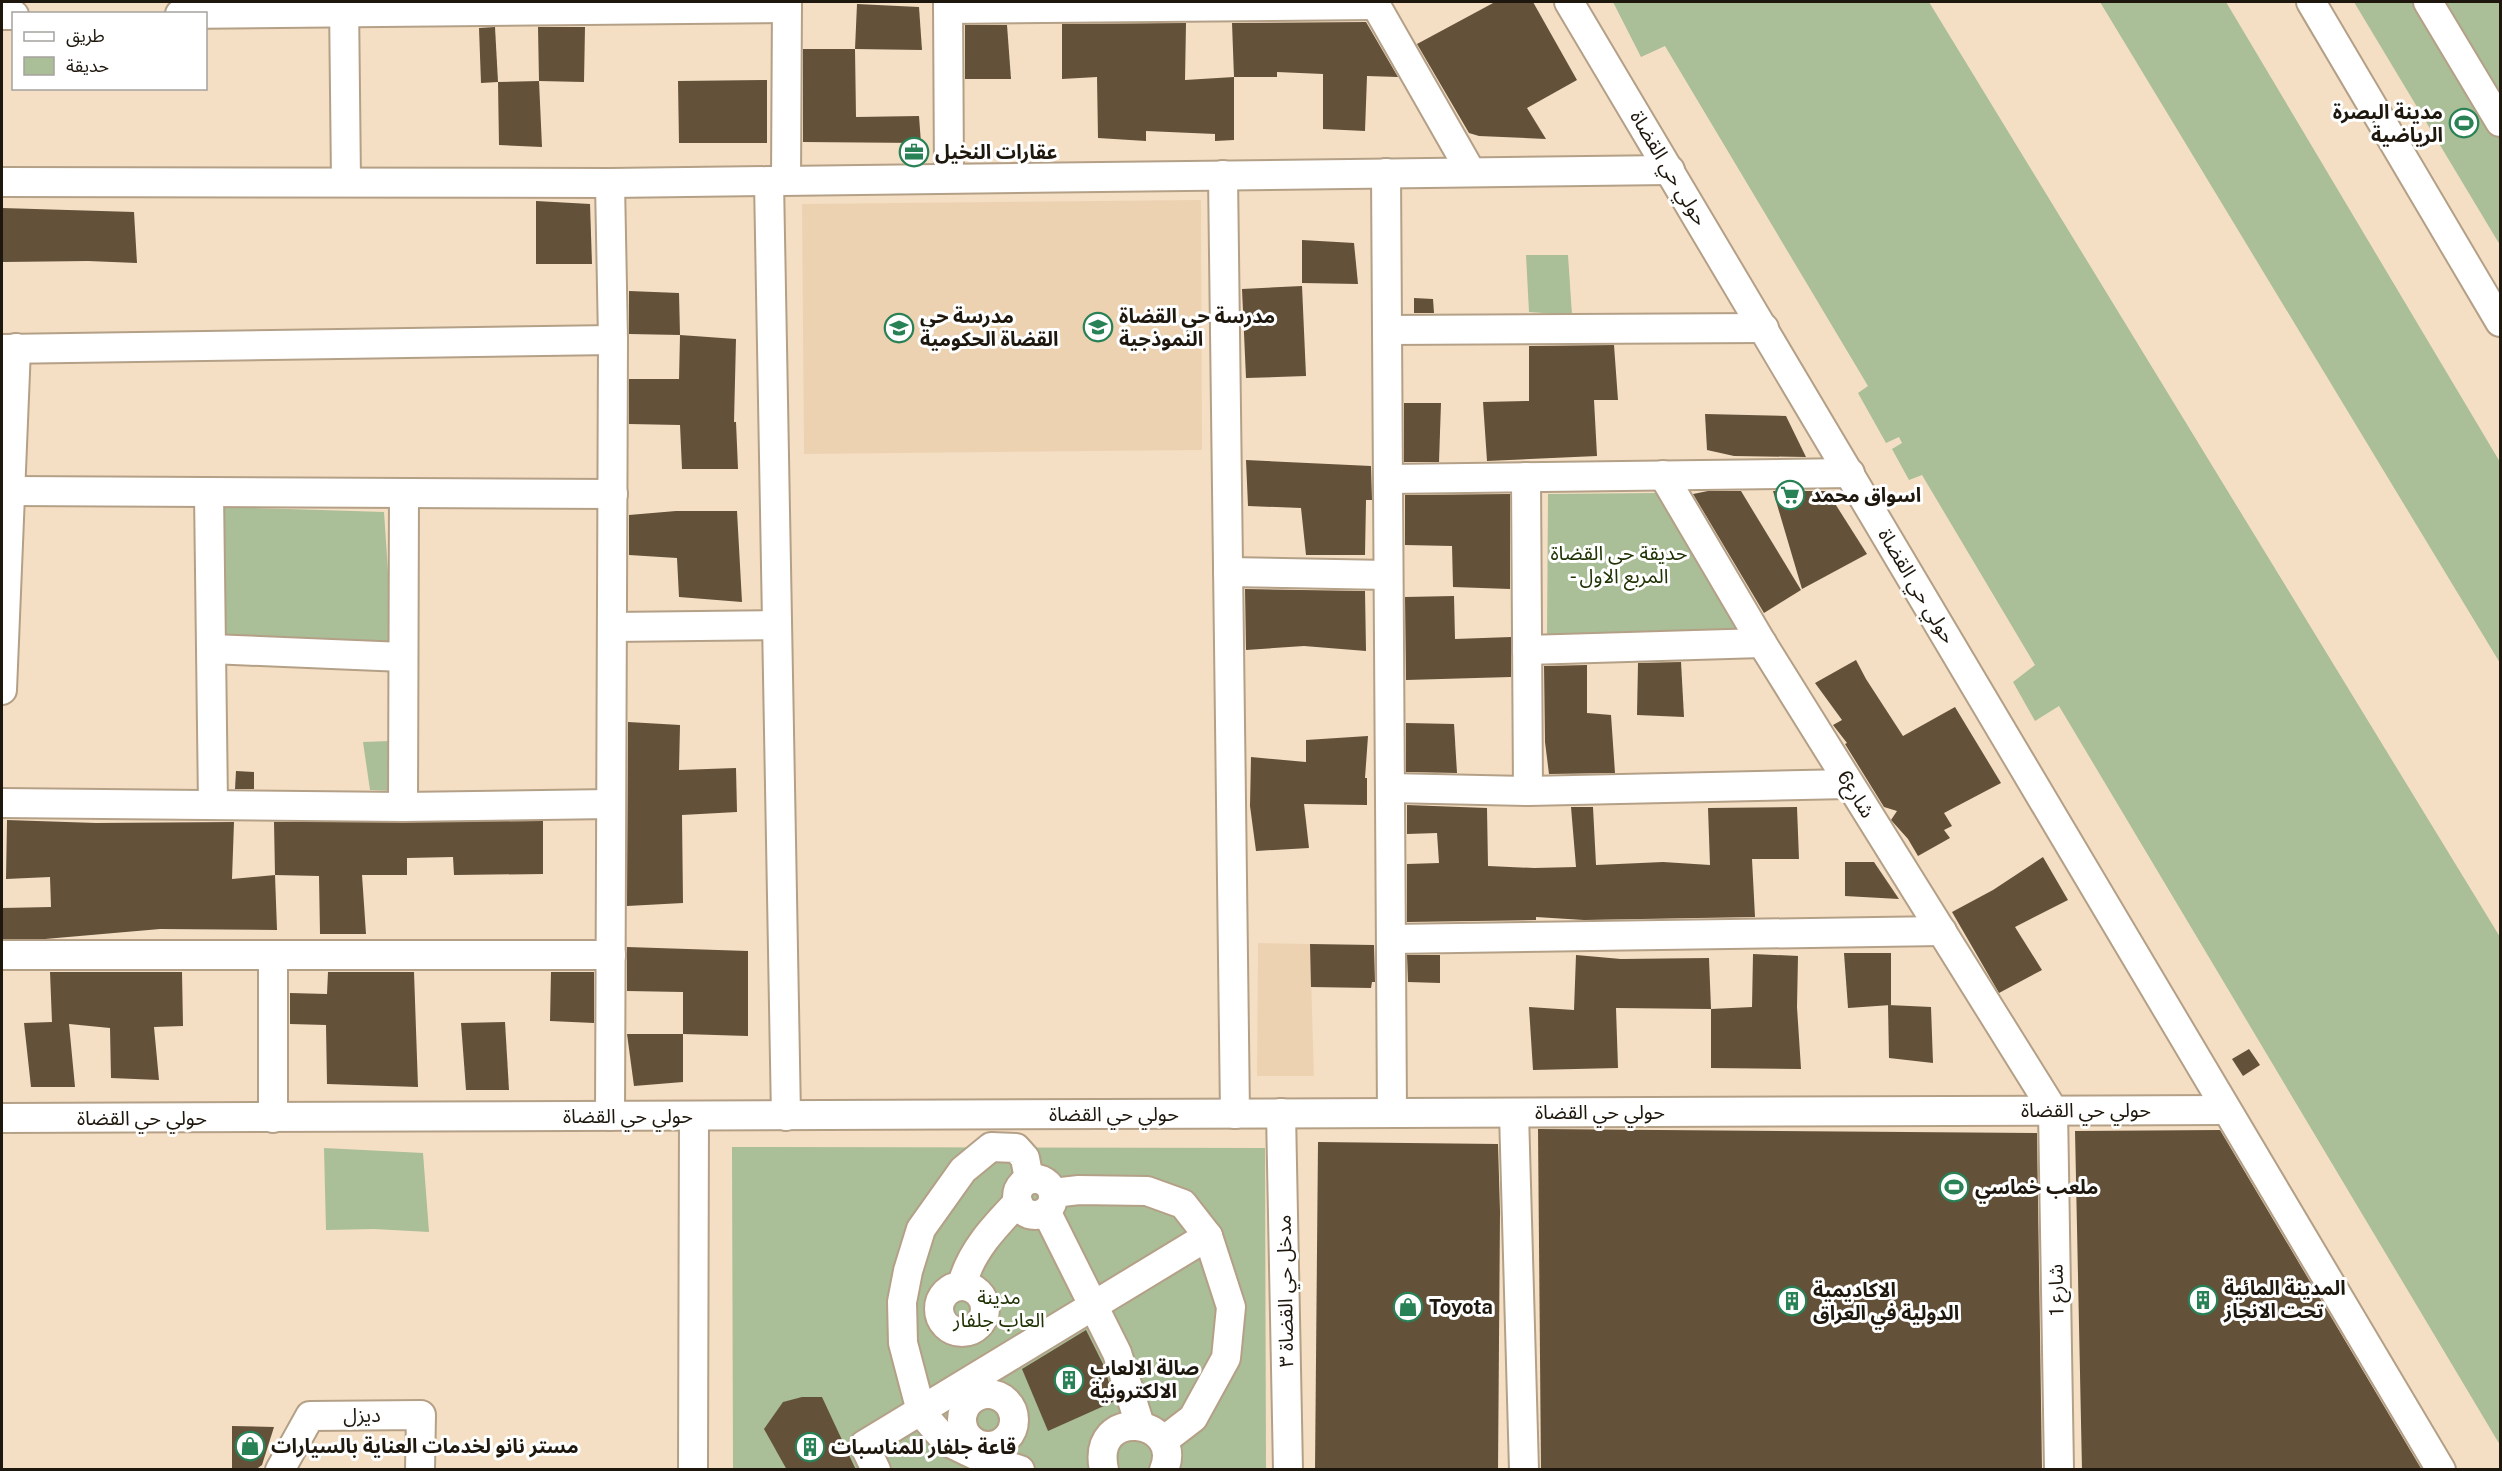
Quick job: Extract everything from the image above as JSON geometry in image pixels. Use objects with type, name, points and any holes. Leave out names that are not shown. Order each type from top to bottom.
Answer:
[{"type":"street","name":"حولي حي القضاة","points":[[1569,2],[2441,1470]]},
{"type":"street","points":[[2311,2],[2500,322]]},
{"type":"street","points":[[2428,2],[2497,106]]},
{"type":"street","points":[[949,178],[948,5],[1375,3],[1471,172]]},
{"type":"street","points":[[207,13],[344,7],[787,5],[777,181],[777,625],[786,1116]]},
{"type":"street","points":[[344,7],[346,181]]},
{"type":"street","points":[[2,182],[610,183],[1670,170]]},
{"type":"street","points":[[1386,173],[1392,1113]]},
{"type":"street","points":[[1223,175],[1235,1114]]},
{"type":"street","points":[[610,183],[613,340],[610,1116]]},
{"type":"street","points":[[1387,330],[1764,328]]},
{"type":"street","points":[[2,690],[10,492],[9,349],[613,340]]},
{"type":"street","points":[[1388,478],[1850,472]]},
{"type":"street","name":"شارع6","points":[[1663,475],[1762,643],[2053,1110]]},
{"type":"street","points":[[1526,477],[1528,791]]},
{"type":"street","points":[[10,492],[613,494]]},
{"type":"street","points":[[209,493],[213,805]]},
{"type":"street","points":[[403,807],[404,493]]},
{"type":"street","points":[[1228,573],[1388,575]]},
{"type":"street","points":[[612,627],[777,625]]},
{"type":"street","points":[[1527,650],[1762,643]]},
{"type":"street","points":[[211,649],[403,657]]},
{"type":"street","points":[[1390,788],[1528,791],[1849,784]]},
{"type":"street","points":[[2,803],[403,807],[611,804]]},
{"type":"street","points":[[1391,939],[1942,931]]},
{"type":"street","points":[[2,955],[611,955]]},
{"type":"street","points":[[273,955],[273,1118]]},
{"type":"street","name":"شارع 1","points":[[2053,1110],[2059,1470]]},
{"type":"street","name":"حولي حي القضاة","points":[[2,1118],[2226,1110]]},
{"type":"street","name":"مدخل حي القضاة ٣","points":[[1281,1113],[1288,1470]]},
{"type":"street","points":[[1514,1113],[1524,1470]]},
{"type":"street","points":[[693,1470],[694,1116]]},
{"type":"street","points":[[1020,1470],[977,1456],[946,1441],[926,1418],[922,1409],[903,1343],[902,1302],[908,1271],[921,1228],[963,1170],[991,1147],[1016,1148],[1025,1158],[1037,1196],[1117,1353],[1152,1433],[1167,1452],[1164,1470]]},
{"type":"street","points":[[977,1386],[966,1333],[976,1328],[983,1319],[986,1308],[982,1296],[973,1288],[962,1285],[965,1273],[987,1234],[1037,1196],[1079,1190],[1147,1191],[1183,1204],[1208,1236],[1232,1307],[1226,1358],[1193,1418],[1152,1433],[1129,1425],[1118,1429],[1109,1436],[1103,1446],[1104,1469]]},
{"type":"street","points":[[876,1470],[864,1445],[922,1409],[977,1386],[1094,1306],[1208,1236]]},
{"type":"street","name":"ديزل","points":[[280,1470],[310,1416],[421,1415],[420,1470]]},
{"type":"shaded area","points":[[1201,200],[1202,450],[804,454],[802,204]]},
{"type":"shaded area","points":[[1258,943],[1310,944],[1314,1076],[1257,1076]]},
{"type":"green space","points":[[1613,2],[1929,2],[2500,937],[2500,1445],[2059,706],[2035,721],[2013,682],[2035,665],[1922,475],[1909,480],[1892,449],[1902,443],[1899,437],[1886,443],[1858,393],[1868,386],[1665,46],[1641,57]]},
{"type":"green space","points":[[2100,2],[2226,2],[2500,462],[2500,663]]},
{"type":"green space","name":"مدينة البصرة الرياضية","points":[[2354,2],[2500,2],[2500,245]]},
{"type":"green space","points":[[1526,255],[1568,255],[1572,315],[1529,312]]},
{"type":"green space","name":"حديقة حي القضاة - المربع الاول","points":[[1659,493],[1741,628],[1547,640],[1548,494]]},
{"type":"green space","points":[[225,507],[384,512],[393,646],[225,638]]},
{"type":"green space","points":[[390,741],[394,791],[370,790],[363,742]]},
{"type":"green space","name":"مدينة العاب جلفار","points":[[732,1147],[1265,1148],[1266,1469],[733,1469]]},
{"type":"green space","points":[[324,1148],[423,1153],[429,1232],[374,1229],[326,1230]]},
{"type":"building","points":[[1495,2],[1533,2],[1577,80],[1527,108],[1546,139],[1479,136],[1469,133],[1417,44]]},
{"type":"building","points":[[857,4],[919,7],[922,50],[855,49]]},
{"type":"building","points":[[1366,22],[1398,77],[1367,76],[1365,131],[1323,129],[1323,74],[1277,72],[1277,77],[1234,77],[1232,23]]},
{"type":"building","points":[[1186,23],[1185,80],[1234,77],[1234,140],[1215,141],[1215,134],[1146,131],[1146,141],[1098,138],[1097,77],[1062,79],[1062,24]]},
{"type":"building","points":[[965,25],[1007,25],[1011,79],[965,79]]},
{"type":"building","points":[[495,27],[498,82],[481,83],[479,28]]},
{"type":"building","points":[[538,27],[585,27],[584,82],[539,81]]},
{"type":"building","points":[[803,49],[855,49],[856,117],[919,116],[921,143],[803,142]]},
{"type":"building","points":[[767,80],[767,143],[679,143],[678,81]]},
{"type":"building","points":[[539,81],[542,147],[499,145],[498,82]]},
{"type":"building","points":[[536,201],[590,204],[592,264],[536,264]]},
{"type":"building","points":[[2,208],[134,212],[137,263],[3,262]]},
{"type":"building","points":[[1302,240],[1354,243],[1358,284],[1302,283]]},
{"type":"building","points":[[1302,286],[1306,376],[1246,378],[1242,289]]},
{"type":"building","points":[[629,291],[679,293],[680,335],[629,334]]},
{"type":"building","points":[[1414,298],[1433,299],[1434,313],[1414,313]]},
{"type":"building","points":[[680,335],[736,339],[734,422],[736,422],[738,469],[682,469],[680,425],[629,424],[629,379],[679,379]]},
{"type":"building","points":[[1614,345],[1618,400],[1594,400],[1597,456],[1487,461],[1483,402],[1529,401],[1529,346]]},
{"type":"building","points":[[1404,403],[1441,403],[1439,462],[1404,462]]},
{"type":"building","points":[[1705,414],[1786,416],[1806,457],[1734,456],[1707,450]]},
{"type":"building","points":[[1246,460],[1371,466],[1372,500],[1366,500],[1365,555],[1306,555],[1301,508],[1248,506]]},
{"type":"building","points":[[1708,491],[1741,491],[1801,590],[1764,613],[1693,494]]},
{"type":"building","points":[[1773,491],[1827,491],[1867,554],[1802,589]]},
{"type":"building","points":[[1510,494],[1510,589],[1453,587],[1452,546],[1405,545],[1405,495]]},
{"type":"building","points":[[676,511],[737,511],[742,602],[679,597],[677,558],[629,555],[629,515]]},
{"type":"building","points":[[1245,589],[1365,591],[1366,651],[1304,646],[1246,650]]},
{"type":"building","points":[[1454,596],[1455,639],[1511,637],[1511,677],[1406,680],[1405,597]]},
{"type":"building","points":[[1856,660],[1903,736],[1955,707],[2001,783],[1944,813],[1952,826],[1944,830],[1950,838],[1918,856],[1908,839],[1891,820],[1897,811],[1884,807],[1845,744],[1847,743],[1833,725],[1842,720],[1815,683]]},
{"type":"building","points":[[1681,662],[1684,717],[1637,715],[1638,663]]},
{"type":"building","points":[[1587,665],[1587,713],[1611,715],[1615,773],[1549,774],[1545,742],[1544,666]]},
{"type":"building","points":[[628,722],[680,725],[679,770],[736,768],[737,812],[682,815],[683,903],[627,906]]},
{"type":"building","points":[[1406,723],[1454,724],[1457,773],[1406,772]]},
{"type":"building","points":[[1368,736],[1365,778],[1367,778],[1367,805],[1304,804],[1309,848],[1256,851],[1250,806],[1251,757],[1306,762],[1306,740]]},
{"type":"building","points":[[236,771],[254,772],[254,789],[235,789]]},
{"type":"building","points":[[1407,805],[1487,808],[1488,866],[1534,868],[1576,867],[1571,807],[1593,807],[1596,865],[1663,862],[1710,865],[1708,808],[1797,807],[1799,859],[1752,859],[1755,917],[1584,920],[1536,917],[1536,920],[1407,922],[1407,864],[1439,863],[1437,833],[1407,834]]},
{"type":"building","points":[[7,820],[96,823],[234,822],[232,879],[275,875],[277,930],[160,929],[45,939],[2,939],[2,908],[51,907],[50,877],[6,879]]},
{"type":"building","points":[[543,821],[543,874],[454,875],[453,857],[407,858],[407,875],[362,875],[366,934],[320,934],[319,876],[275,875],[274,822]]},
{"type":"building","points":[[2043,857],[2068,900],[2015,927],[2042,970],[1999,993],[1952,912],[1993,890]]},
{"type":"building","points":[[1845,862],[1874,862],[1899,899],[1845,896]]},
{"type":"building","points":[[1310,944],[1374,945],[1375,982],[1372,982],[1371,988],[1311,987]]},
{"type":"building","points":[[627,947],[748,951],[748,1036],[683,1034],[683,992],[627,991]]},
{"type":"building","points":[[1844,953],[1891,953],[1891,1005],[1848,1008]]},
{"type":"building","points":[[1753,954],[1798,956],[1797,1007],[1801,1069],[1711,1068],[1711,1009],[1752,1007]]},
{"type":"building","points":[[1407,955],[1440,955],[1440,983],[1408,982]]},
{"type":"building","points":[[1576,955],[1621,959],[1709,958],[1711,1009],[1616,1008],[1618,1068],[1533,1070],[1529,1007],[1574,1010]]},
{"type":"building","points":[[50,972],[182,972],[183,1026],[154,1027],[159,1080],[111,1078],[110,1028],[69,1024],[75,1087],[31,1087],[24,1023],[52,1022]]},
{"type":"building","points":[[328,972],[414,972],[418,1087],[327,1084],[326,1025],[290,1024],[290,993],[327,994]]},
{"type":"building","points":[[551,972],[594,972],[594,1023],[550,1021]]},
{"type":"building","points":[[1888,1005],[1931,1007],[1933,1063],[1889,1058]]},
{"type":"building","points":[[505,1022],[509,1090],[466,1090],[461,1023]]},
{"type":"building","points":[[627,1034],[683,1034],[683,1082],[634,1086]]},
{"type":"building","points":[[2249,1049],[2260,1065],[2243,1076],[2232,1059]]},
{"type":"building","name":"الاكاديمية الدولية في العراق","points":[[1538,1129],[2037,1133],[2042,1470],[1541,1470]]},
{"type":"building","name":"المدينة المائية تحت الانجاز","points":[[2220,1130],[2422,1470],[2082,1470],[2075,1131]]},
{"type":"building","name":"Toyota","points":[[1318,1142],[1498,1144],[1500,1212],[1498,1470],[1315,1470]]},
{"type":"building","name":"صالة الالعاب الالكترونية","points":[[1086,1330],[1103,1364],[1115,1401],[1048,1431],[1022,1369]]},
{"type":"building","name":"قاعة جلفار للمناسبات","points":[[802,1397],[822,1397],[856,1470],[787,1470],[764,1429],[783,1402]]},
{"type":"building","name":"مستر نانو لخدمات العناية بالسيارات","points":[[232,1426],[274,1427],[262,1465],[255,1470],[232,1470]]},
{"type":"place","name":"مدينة البصرة الرياضية","points":[[2464,123]]},
{"type":"place","name":"عقارات النخيل","points":[[914,152]]},
{"type":"place","name":"مدرسة حي القضاة النموذجية","points":[[1098,327]]},
{"type":"place","name":"مدرسة حي القضاة الحكومية","points":[[899,328]]},
{"type":"place","name":"اسواق محمد","points":[[1790,495]]},
{"type":"place","name":"ملعب خماسي","points":[[1954,1187]]},
{"type":"place","name":"المدينة المائية تحت الانجاز","points":[[2203,1300]]},
{"type":"place","name":"الاكاديمية الدولية في العراق","points":[[1792,1301]]},
{"type":"place","name":"Toyota","points":[[1408,1307]]},
{"type":"place","name":"صالة الالعاب الالكترونية","points":[[1069,1380]]},
{"type":"place","name":"مستر نانو لخدمات العناية بالسيارات","points":[[250,1446]]},
{"type":"place","name":"قاعة جلفار للمناسبات","points":[[810,1447]]}]
